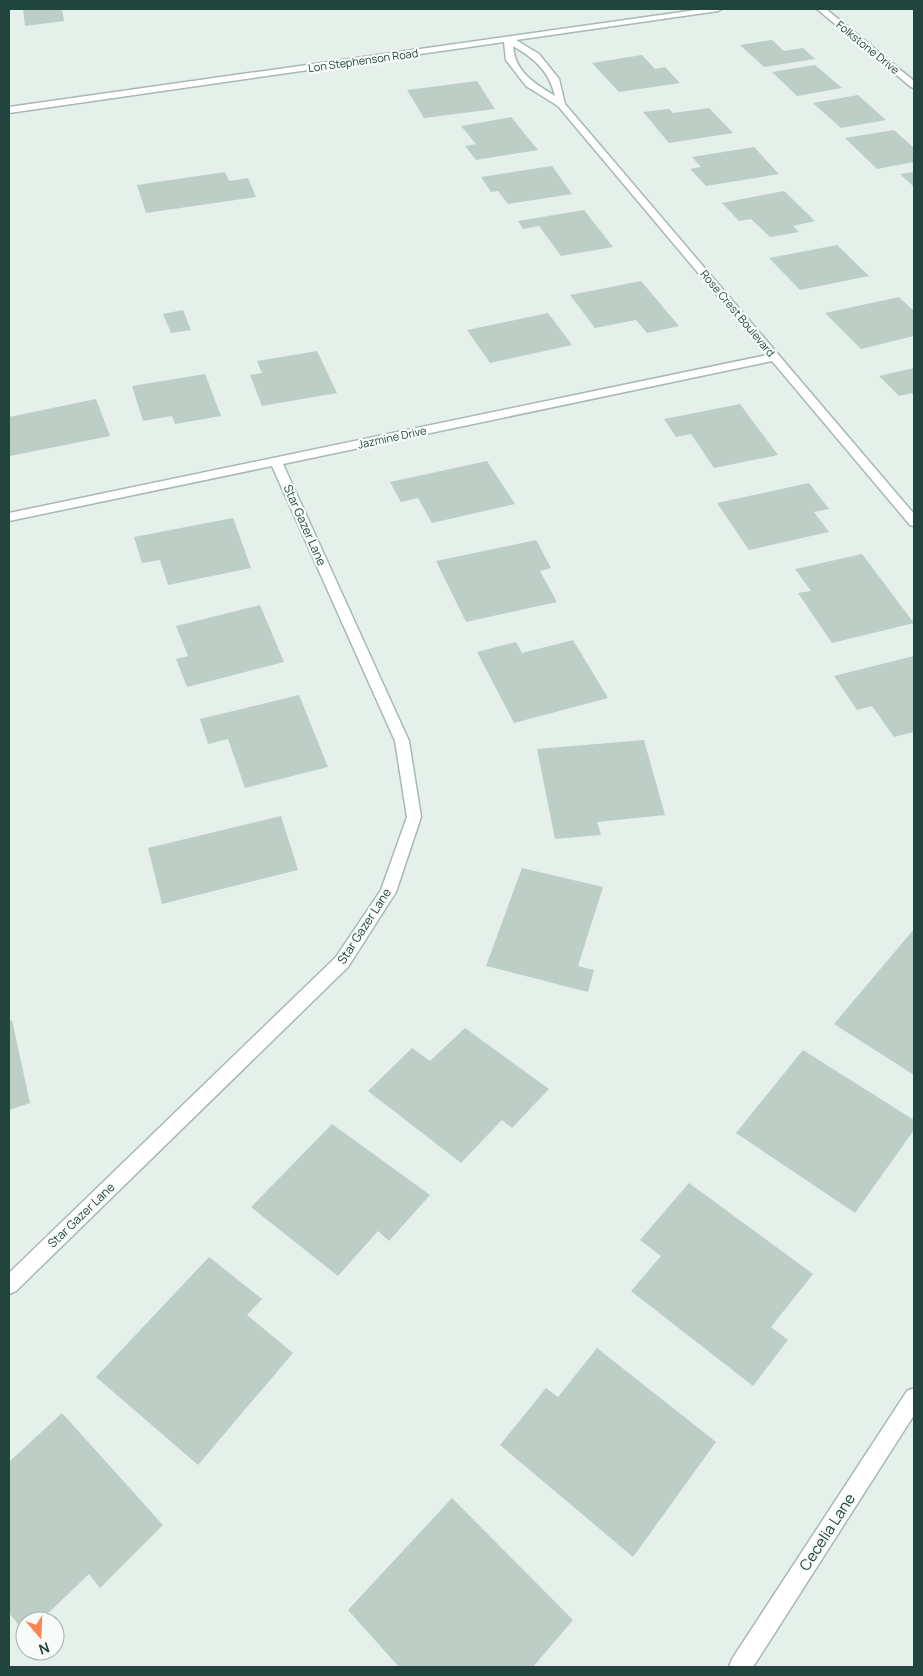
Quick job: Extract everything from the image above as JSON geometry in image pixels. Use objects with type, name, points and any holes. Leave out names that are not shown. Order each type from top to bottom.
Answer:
[{"type":"street","name":"Lon Stephenson Road","points":[[9,110],[718,9]]},
{"type":"street","name":"Folkstone Drive","points":[[821,9],[910,78],[914,85]]},
{"type":"street","name":"Rose Crest Boulevard","points":[[508,39],[510,60],[529,84],[561,104],[914,522]]},
{"type":"street","name":"Rose Crest Boulevard","points":[[508,39],[536,56],[556,81],[561,104]]},
{"type":"street","name":"Jazmine Drive","points":[[9,517],[776,357]]},
{"type":"street","name":"Star Gazer Lane","points":[[9,1285],[342,962],[388,892],[414,817],[402,741],[276,461]]},
{"type":"street","name":"Cecelia Lane","points":[[740,1667],[914,1398]]},
{"type":"building","points":[[23,9],[62,9],[64,21],[25,26]]},
{"type":"building","points":[[772,40],[784,51],[803,48],[815,59],[764,67],[740,45]]},
{"type":"building","points":[[642,55],[655,69],[665,67],[680,83],[619,92],[592,63]]},
{"type":"building","points":[[815,65],[842,88],[797,96],[772,72]]},
{"type":"building","points":[[477,81],[495,109],[424,118],[407,90]]},
{"type":"building","points":[[858,95],[886,120],[841,128],[813,103]]},
{"type":"building","points":[[709,108],[733,133],[669,143],[643,112],[669,109],[673,113]]},
{"type":"building","points":[[511,117],[538,150],[476,160],[465,146],[476,144],[461,126]]},
{"type":"building","points":[[894,130],[914,148],[914,162],[877,169],[845,138]]},
{"type":"building","points":[[754,147],[779,174],[706,186],[690,169],[701,167],[692,157]]},
{"type":"building","points":[[552,166],[572,194],[508,204],[498,191],[491,192],[481,177]]},
{"type":"building","points":[[225,172],[229,181],[248,178],[256,197],[146,213],[137,185]]},
{"type":"building","points":[[914,172],[914,187],[900,174]]},
{"type":"building","points":[[784,191],[815,221],[793,226],[799,232],[770,237],[751,219],[739,221],[722,203]]},
{"type":"building","points":[[584,210],[613,247],[561,256],[539,226],[523,229],[518,221]]},
{"type":"building","points":[[837,245],[869,276],[800,290],[769,258]]},
{"type":"building","points":[[641,281],[679,326],[647,333],[636,320],[595,328],[570,295]]},
{"type":"building","points":[[899,297],[914,311],[914,336],[861,349],[825,313]]},
{"type":"building","points":[[183,310],[191,330],[171,333],[163,314]]},
{"type":"building","points":[[548,313],[572,345],[490,363],[467,330]]},
{"type":"building","points":[[317,351],[337,393],[262,406],[250,375],[262,373],[257,361]]},
{"type":"building","points":[[914,368],[914,395],[912,393],[899,396],[879,376]]},
{"type":"building","points":[[205,374],[221,416],[175,424],[172,416],[143,421],[132,386]]},
{"type":"building","points":[[96,399],[110,436],[10,456],[9,417]]},
{"type":"building","points":[[740,404],[778,455],[714,468],[691,434],[676,437],[664,419]]},
{"type":"building","points":[[487,461],[515,504],[432,523],[418,498],[401,502],[390,482]]},
{"type":"building","points":[[809,483],[829,509],[814,512],[829,532],[749,550],[717,503]]},
{"type":"building","points":[[233,518],[251,568],[168,585],[160,560],[142,563],[134,537]]},
{"type":"building","points":[[536,540],[551,568],[540,571],[557,602],[466,622],[436,561]]},
{"type":"building","points":[[862,554],[914,623],[832,643],[798,593],[811,591],[795,569]]},
{"type":"building","points":[[260,605],[284,662],[187,687],[176,659],[188,656],[176,626]]},
{"type":"building","points":[[573,640],[608,698],[514,723],[477,652],[516,642],[522,653]]},
{"type":"building","points":[[914,656],[914,732],[894,737],[872,706],[857,710],[834,676]]},
{"type":"building","points":[[299,695],[328,767],[245,788],[228,739],[208,744],[200,719]]},
{"type":"building","points":[[644,740],[665,815],[597,822],[601,835],[555,839],[537,749]]},
{"type":"building","points":[[281,816],[298,870],[162,904],[148,848]]},
{"type":"building","points":[[522,868],[603,887],[578,966],[594,970],[588,992],[486,966]]},
{"type":"building","points":[[914,929],[914,1075],[834,1024]]},
{"type":"building","points":[[12,1020],[30,1103],[9,1110],[9,1021]]},
{"type":"building","points":[[465,1028],[549,1089],[512,1128],[502,1120],[461,1163],[368,1091],[412,1048],[430,1061]]},
{"type":"building","points":[[803,1050],[914,1120],[914,1130],[855,1213],[736,1133]]},
{"type":"building","points":[[332,1124],[430,1195],[389,1241],[378,1231],[338,1276],[251,1207]]},
{"type":"building","points":[[689,1183],[813,1274],[771,1327],[788,1340],[753,1386],[631,1291],[661,1256],[640,1240]]},
{"type":"building","points":[[209,1257],[262,1299],[247,1315],[293,1353],[198,1465],[96,1377]]},
{"type":"building","points":[[597,1348],[716,1442],[633,1557],[500,1445],[546,1388],[558,1397]]},
{"type":"building","points":[[62,1413],[163,1525],[100,1588],[89,1574],[50,1611],[15,1611],[15,1620],[9,1613],[9,1462]]},
{"type":"building","points":[[452,1498],[573,1620],[533,1667],[399,1667],[348,1610]]}]
